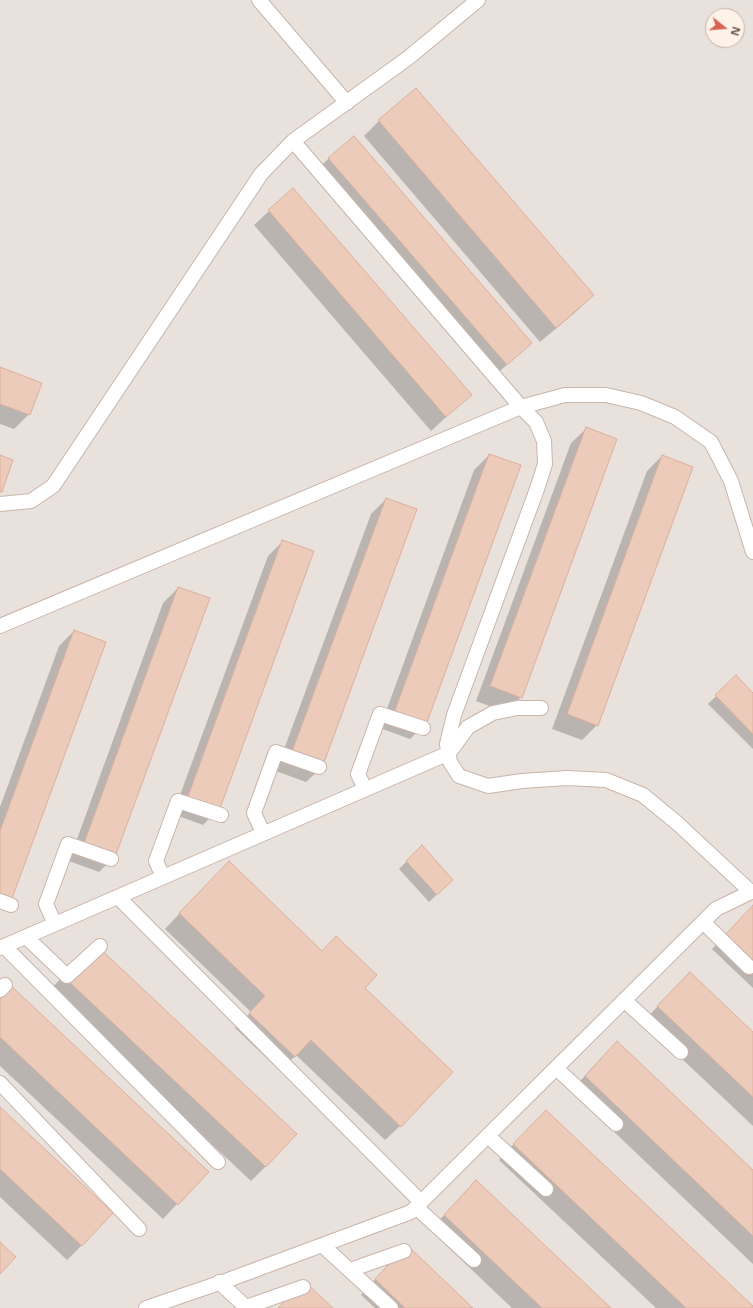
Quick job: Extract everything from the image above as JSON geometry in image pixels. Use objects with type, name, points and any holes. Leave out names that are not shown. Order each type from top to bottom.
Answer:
[{"type":"lane","points":[[259,0],[347,102]]},
{"type":"lane","points":[[0,504],[31,501],[53,486],[261,174],[294,141],[408,58],[478,0]]},
{"type":"lane","points":[[146,1308],[411,1212],[703,922],[716,910],[752,891],[677,823],[643,795],[606,780],[567,778],[522,781],[488,786],[459,776],[450,762],[447,744],[454,715],[545,464],[544,441],[536,422],[521,407],[294,141]]},
{"type":"lane","points":[[0,626],[521,407],[565,395],[606,395],[641,403],[675,417],[711,442],[732,481],[753,552]]},
{"type":"lane","points":[[218,1162],[2,947],[449,752],[468,727],[493,713],[517,708],[541,708]]},
{"type":"lane","points":[[366,789],[358,774],[380,714],[423,728]]},
{"type":"lane","points":[[263,833],[254,813],[276,752],[319,767]]},
{"type":"lane","points":[[163,877],[156,861],[178,801],[221,815]]},
{"type":"lane","points":[[55,924],[46,904],[68,844],[111,859]]},
{"type":"lane","points":[[118,897],[474,1260]]},
{"type":"lane","points":[[703,922],[749,967]]},
{"type":"lane","points":[[26,937],[67,976],[100,946]]},
{"type":"lane","points":[[624,1000],[682,1052]]},
{"type":"lane","points":[[556,1068],[616,1124]]},
{"type":"lane","points":[[0,1084],[138,1229]]},
{"type":"lane","points":[[488,1136],[546,1189]]},
{"type":"lane","points":[[322,1245],[391,1308]]},
{"type":"lane","points":[[350,1270],[404,1251]]},
{"type":"lane","points":[[219,1282],[246,1308],[303,1287]]},
{"type":"shaded area","points":[[0,0],[753,0],[753,1308],[0,1308]]},
{"type":"building","points":[[416,88],[594,295],[556,328],[378,120]]},
{"type":"building","points":[[354,136],[532,343],[507,365],[328,158]]},
{"type":"building","points":[[293,188],[472,395],[446,417],[268,210]]},
{"type":"building","points":[[0,367],[42,383],[30,415],[0,404]]},
{"type":"building","points":[[586,427],[617,439],[522,698],[490,686]]},
{"type":"building","points":[[489,454],[521,465],[426,725],[394,713]]},
{"type":"building","points":[[0,455],[13,460],[2,492],[0,492]]},
{"type":"building","points":[[662,455],[693,467],[598,726],[567,714]]},
{"type":"building","points":[[386,498],[417,509],[322,768],[290,757]]},
{"type":"building","points":[[282,540],[314,551],[219,811],[187,799]]},
{"type":"building","points":[[178,587],[210,598],[115,857],[83,846]]},
{"type":"building","points":[[74,630],[106,642],[11,901],[0,897],[0,831]]},
{"type":"building","points":[[736,675],[753,693],[753,734],[715,695]]},
{"type":"building","points":[[422,845],[453,880],[437,895],[406,861]]},
{"type":"building","points":[[229,861],[322,951],[336,936],[377,975],[365,988],[453,1072],[401,1127],[311,1040],[295,1057],[249,1013],[265,996],[179,913]]},
{"type":"building","points":[[753,905],[753,960],[726,934]]},
{"type":"building","points":[[94,943],[297,1134],[266,1167],[63,976]]},
{"type":"building","points":[[690,972],[753,1032],[753,1097],[657,1006]]},
{"type":"building","points":[[6,981],[209,1172],[178,1205],[0,1037],[0,987]]},
{"type":"building","points":[[617,1041],[753,1170],[753,1236],[585,1076]]},
{"type":"building","points":[[0,1107],[113,1213],[82,1246],[0,1169]]},
{"type":"building","points":[[546,1110],[753,1306],[753,1308],[686,1308],[513,1144]]},
{"type":"building","points":[[476,1180],[611,1308],[542,1308],[444,1215]]},
{"type":"building","points":[[0,1242],[16,1257],[0,1274]]},
{"type":"building","points":[[407,1245],[473,1308],[405,1308],[375,1279]]},
{"type":"building","points":[[304,1281],[333,1308],[278,1308]]}]
